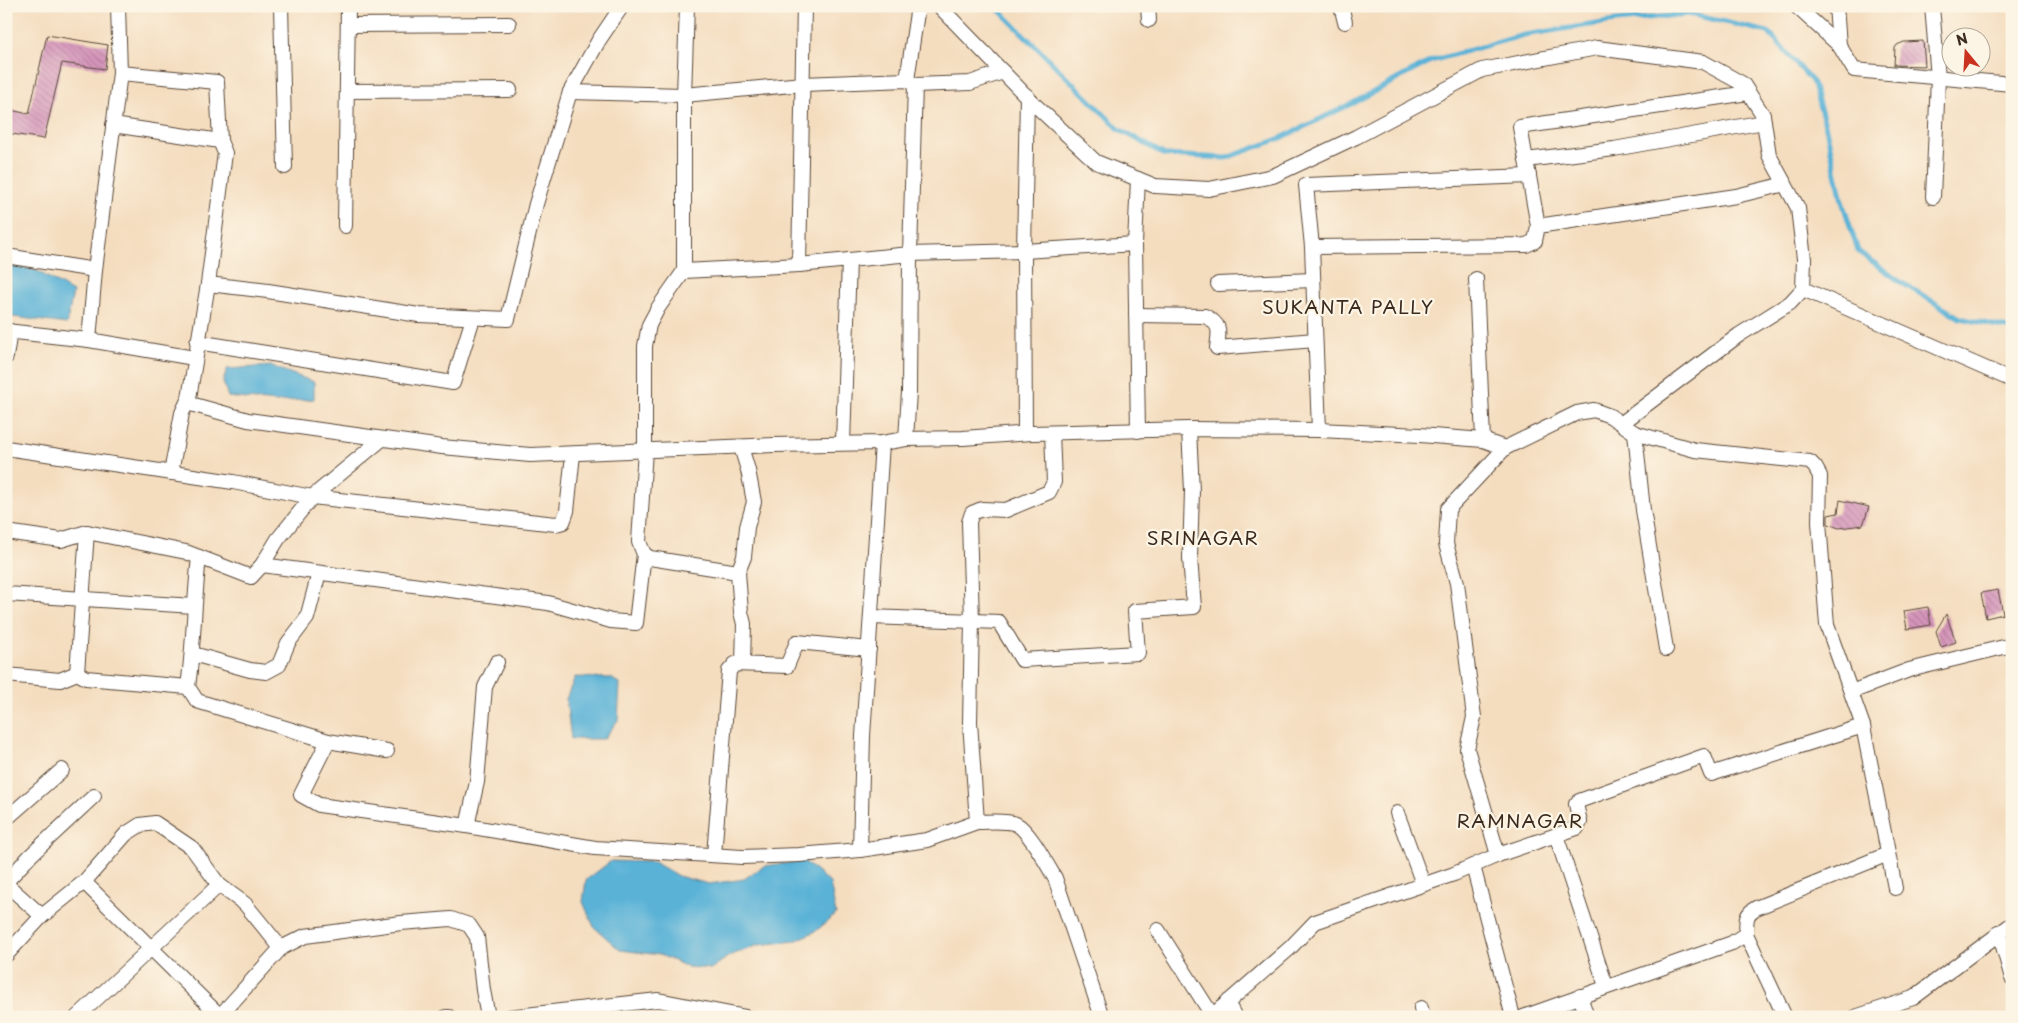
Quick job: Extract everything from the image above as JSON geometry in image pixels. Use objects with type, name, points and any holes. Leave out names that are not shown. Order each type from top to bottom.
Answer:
[{"type":"street","points":[[89,340],[95,270],[120,72],[118,6]]},
{"type":"street","points":[[281,6],[285,166]]},
{"type":"street","points":[[345,226],[348,6]]},
{"type":"street","points":[[208,284],[268,291],[419,315],[508,319],[536,204],[570,92],[599,40],[622,6]]},
{"type":"street","points":[[262,565],[548,603],[611,621],[636,623],[644,554],[639,542],[645,450],[645,346],[648,332],[658,308],[684,271],[684,95],[687,6]]},
{"type":"street","points":[[799,265],[804,6]]},
{"type":"street","points":[[906,439],[909,392],[911,82],[918,6]]},
{"type":"street","points":[[940,6],[1026,96],[1096,162],[1156,186],[1208,189],[1272,176],[1356,137],[1482,70],[1597,48],[1703,62],[1742,84],[1762,115],[1769,155],[1798,208],[1804,259],[1802,289],[1790,303],[1739,335],[1617,421]]},
{"type":"street","points":[[1341,6],[1345,22]]},
{"type":"street","points":[[1796,6],[1839,45],[1854,70],[2012,84]]},
{"type":"street","points":[[1836,6],[1839,45]]},
{"type":"street","points":[[1932,6],[1938,78],[1933,197]]},
{"type":"street","points":[[348,25],[509,24]]},
{"type":"street","points":[[120,72],[217,82],[220,141],[225,153],[208,284],[196,342],[187,403],[182,413],[170,473]]},
{"type":"street","points":[[570,92],[684,95],[803,84],[970,83],[1003,72]]},
{"type":"street","points":[[347,90],[510,90]]},
{"type":"street","points":[[1312,247],[1526,245],[1535,241],[1538,226],[1520,127],[1748,93]]},
{"type":"street","points":[[1025,433],[1024,251],[1026,96]]},
{"type":"street","points":[[1526,160],[1614,149],[1764,122]]},
{"type":"street","points":[[114,125],[220,141]]},
{"type":"street","points":[[1319,430],[1312,247],[1306,185],[1529,176]]},
{"type":"street","points":[[1138,179],[1134,244],[1138,431]]},
{"type":"street","points":[[1538,226],[1736,196],[1786,184]]},
{"type":"street","points":[[684,271],[799,265],[910,254],[1024,251],[1134,244]]},
{"type":"street","points":[[6,256],[95,270]]},
{"type":"street","points":[[843,443],[849,260]]},
{"type":"street","points":[[1476,279],[1483,440]]},
{"type":"street","points":[[1218,284],[1313,280]]},
{"type":"street","points":[[1802,289],[2012,380]]},
{"type":"street","points":[[1136,315],[1205,316],[1215,321],[1219,330],[1217,348],[1315,340]]},
{"type":"street","points":[[196,342],[453,383],[473,318]]},
{"type":"street","points":[[6,357],[8,331],[89,340],[194,358]]},
{"type":"street","points":[[187,403],[248,420],[442,448],[530,455],[882,443],[906,439],[963,438],[1025,433],[1189,429],[1319,430],[1483,440],[1505,448]]},
{"type":"street","points":[[1498,855],[1467,749],[1474,717],[1457,583],[1447,548],[1448,509],[1505,448],[1577,413],[1594,410],[1617,421],[1635,433],[1695,450],[1810,462],[1815,467],[1820,476],[1819,522],[1827,625],[1863,726],[1895,888]]},
{"type":"street","points":[[871,617],[999,622],[1022,660],[1138,653],[1135,611],[1194,607],[1190,558],[1192,491],[1189,429]]},
{"type":"street","points":[[977,822],[970,722],[972,620],[968,522],[972,513],[982,509],[1006,510],[1049,492],[1054,482],[1052,432]]},
{"type":"street","points":[[1635,433],[1643,510],[1666,649]]},
{"type":"street","points":[[6,532],[61,540],[87,532],[186,552],[251,576],[262,565],[278,539],[312,497],[382,440]]},
{"type":"street","points":[[860,850],[863,736],[882,443]]},
{"type":"street","points":[[741,447],[748,470],[754,502],[747,527],[744,557],[738,572],[741,612],[744,624],[743,664]]},
{"type":"street","points":[[6,448],[312,497],[556,524],[563,522],[567,511],[573,454]]},
{"type":"street","points":[[77,673],[87,532]]},
{"type":"street","points":[[644,554],[650,558],[738,572]]},
{"type":"street","points":[[199,557],[194,606],[193,654],[188,687],[197,701],[328,741],[387,751]]},
{"type":"street","points":[[193,654],[250,670],[266,672],[279,666],[288,643],[307,618],[319,573]]},
{"type":"street","points":[[6,594],[194,606]]},
{"type":"street","points":[[714,855],[728,671],[735,664],[787,666],[796,642],[869,649]]},
{"type":"street","points":[[1851,692],[1909,670],[2012,645]]},
{"type":"street","points":[[467,826],[478,782],[485,687],[497,662]]},
{"type":"street","points":[[6,675],[60,680],[77,673]]},
{"type":"street","points":[[77,673],[86,678],[188,687]]},
{"type":"street","points":[[1158,930],[1212,1016],[1290,948],[1315,922],[1580,826],[1575,807],[1579,801],[1704,756],[1711,774],[1863,726]]},
{"type":"street","points":[[328,741],[300,794],[319,805],[467,826],[595,848],[742,857],[799,855],[860,850],[927,840],[977,822],[1016,824],[1023,828],[1055,878],[1102,1017]]},
{"type":"street","points":[[6,819],[62,770]]},
{"type":"street","points":[[42,916],[6,883],[31,854],[94,796]]},
{"type":"street","points":[[1397,812],[1423,884]]},
{"type":"street","points":[[6,955],[42,916],[84,882],[126,834],[140,825],[155,823],[192,848],[220,884],[245,904],[281,948]]},
{"type":"street","points":[[1556,835],[1606,986]]},
{"type":"street","points":[[1785,1017],[1746,934],[1749,912],[1888,854]]},
{"type":"street","points":[[1473,866],[1513,1017]]},
{"type":"street","points":[[84,882],[220,1016],[281,948],[305,936],[401,923],[451,919],[469,925],[477,937],[488,1017]]},
{"type":"street","points":[[77,1017],[220,884]]},
{"type":"street","points":[[1854,1017],[1875,1014],[1913,998],[2012,924]]},
{"type":"street","points":[[1999,932],[2012,978]]},
{"type":"street","points":[[1523,1017],[1606,986],[1732,943],[1746,934]]},
{"type":"street","points":[[1580,996],[1587,1017]]},
{"type":"street","points":[[508,1017],[658,1000],[681,1010],[746,1017]]},
{"type":"street","points":[[1227,1002],[1235,1017]]},
{"type":"water","points":[[6,266],[34,269],[73,292],[67,324],[6,316]]},
{"type":"water","points":[[271,366],[314,382],[314,399],[276,402],[228,397],[223,382],[227,369]]},
{"type":"water","points":[[575,677],[611,678],[620,684],[618,720],[604,739],[571,739],[566,699]]},
{"type":"water","points":[[611,861],[654,862],[678,876],[709,884],[744,879],[764,866],[804,861],[830,883],[836,914],[816,931],[795,941],[758,945],[729,956],[711,969],[688,967],[660,955],[620,950],[594,927],[583,902],[586,880]]},
{"type":"water","points":[[1575,1001],[1581,1017],[1538,1017]]},
{"type":"building","points":[[47,35],[108,45],[105,69],[62,63],[44,139],[6,133],[6,109],[29,114]]},
{"type":"building","points":[[1923,41],[1925,66],[1894,65],[1895,48],[1897,45],[1904,42]]},
{"type":"building","points":[[1840,500],[1869,507],[1863,525],[1839,528],[1828,524],[1828,515],[1838,513]]},
{"type":"building","points":[[1998,590],[2003,614],[1986,618],[1981,593]]},
{"type":"building","points":[[1928,607],[1931,625],[1907,629],[1904,611]]},
{"type":"building","points":[[1946,614],[1956,642],[1941,647],[1936,631]]},
{"type":"waterway","points":[[995,6],[1119,129],[1165,155],[1226,158],[1279,139],[1353,103],[1431,61],[1524,35],[1616,21],[1689,14],[1768,32],[1812,81],[1826,128],[1842,201],[1858,251],[1899,281],[1960,318],[2012,329]]},
{"type":"district","name":"SUKANTA PALLY","points":[[1348,306]]},
{"type":"district","name":"SRINAGAR","points":[[1203,537]]},
{"type":"district","name":"RAMNAGAR","points":[[1520,820]]}]
